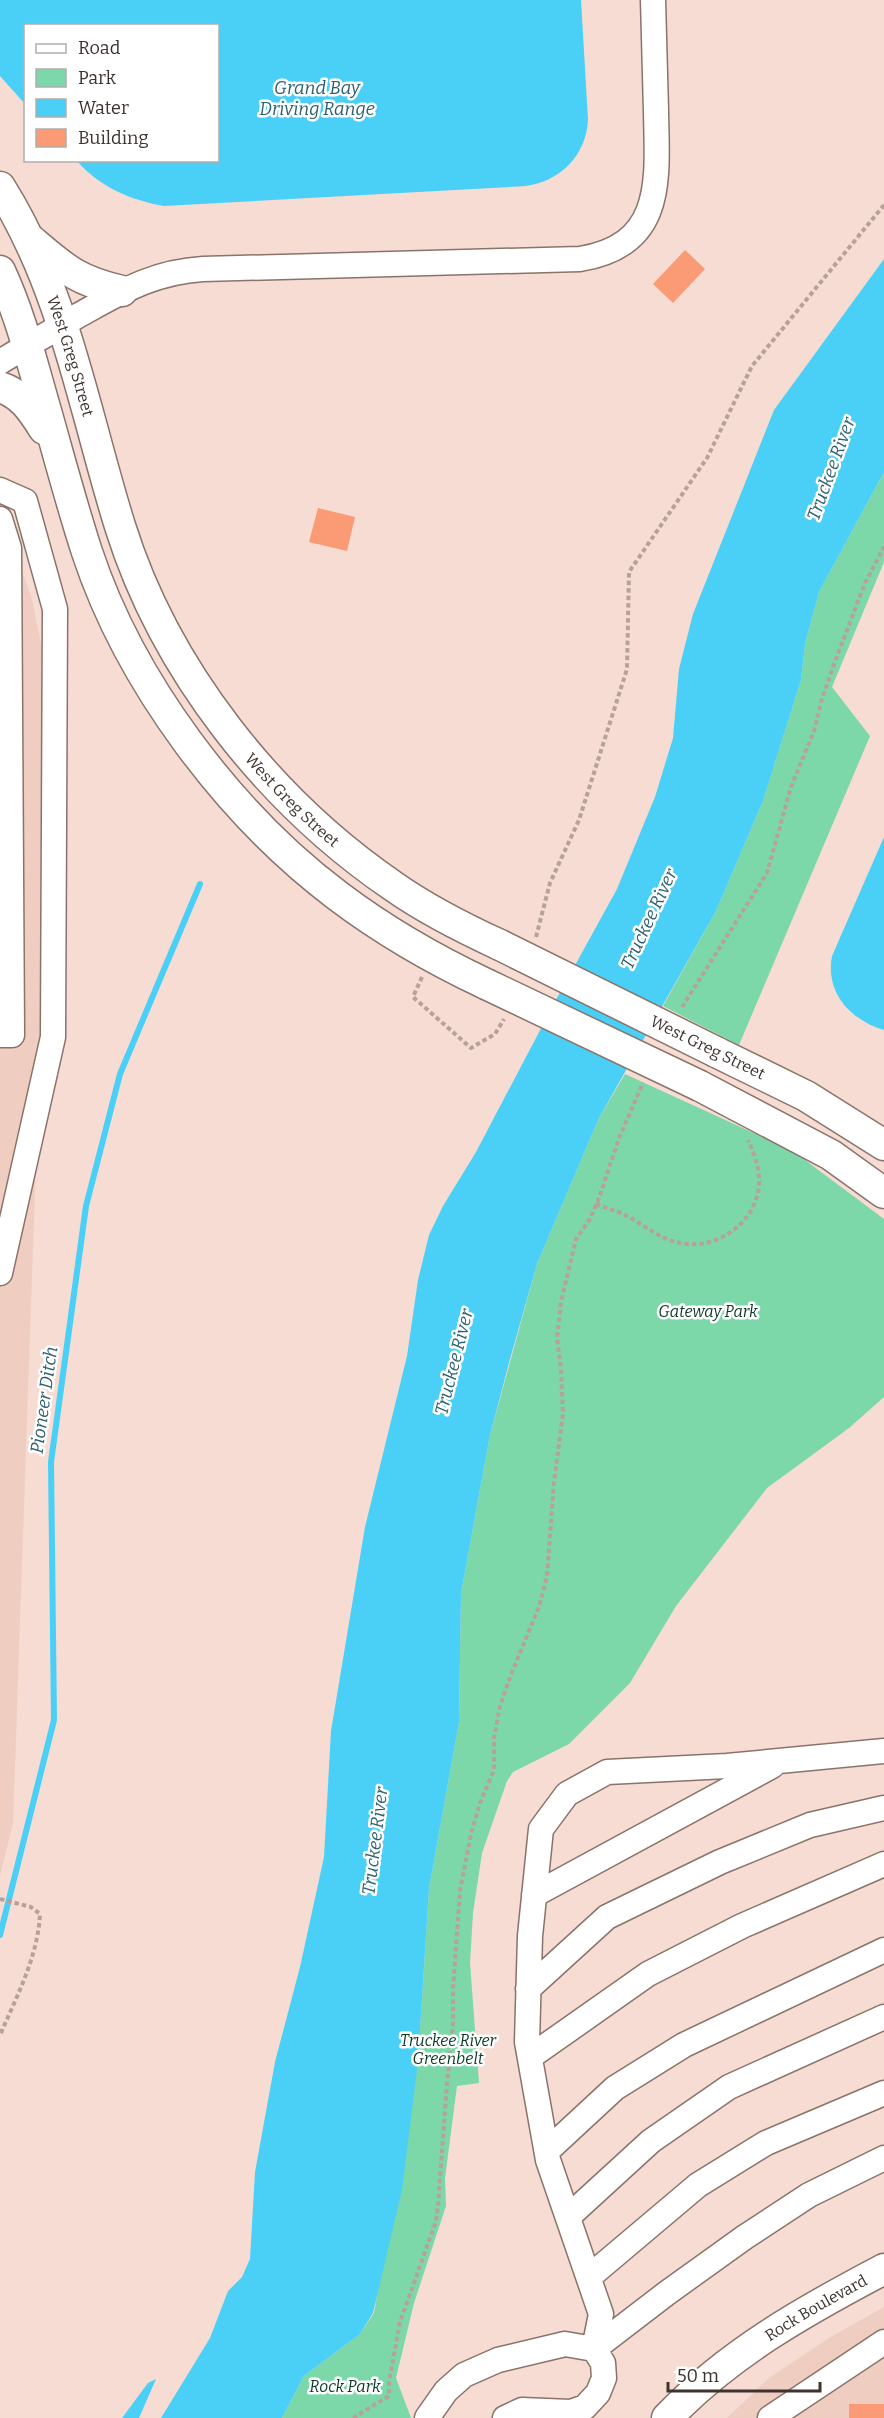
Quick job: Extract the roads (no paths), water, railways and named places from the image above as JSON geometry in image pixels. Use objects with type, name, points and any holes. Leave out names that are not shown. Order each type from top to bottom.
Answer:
[{"type":"main road","name":"West Greg Street","points":[[0,187],[26,236],[63,324],[120,528],[137,574],[155,612],[203,694],[258,766],[328,836],[393,887],[424,907],[806,1096],[884,1145]]},
{"type":"main road","points":[[26,236],[77,277],[93,284],[122,291]]},
{"type":"main road","points":[[0,271],[28,344],[88,555],[103,593],[141,669],[199,755],[255,820],[299,863],[339,896],[429,954],[486,984],[700,1086],[831,1155],[884,1193]]},
{"type":"main road","points":[[0,387],[13,391],[25,401],[56,445]]},
{"type":"main road","name":"Rock Boulevard","points":[[668,2418],[723,2367],[772,2332],[884,2270]]},
{"type":"street","points":[[0,362],[122,291],[152,277],[185,270],[580,259],[609,251],[634,234],[646,217],[655,197],[657,169],[653,0]]},
{"type":"street","points":[[0,490],[24,501],[55,609],[53,1037],[9,1191],[0,1274]]},
{"type":"street","points":[[0,519],[9,548],[12,1035],[0,1035]]},
{"type":"street","points":[[594,2349],[602,2314],[547,2151],[527,2042],[530,1936],[541,1829],[567,1794],[607,1772],[780,1762],[884,1751]]},
{"type":"street","points":[[534,1895],[780,1762]]},
{"type":"street","points":[[528,1989],[607,1917],[720,1862],[810,1825],[884,1808]]},
{"type":"street","points":[[530,2057],[648,1974],[742,1926],[884,1864]]},
{"type":"street","points":[[547,2151],[615,2088],[684,2045],[884,1950]]},
{"type":"street","points":[[568,2217],[651,2140],[729,2087],[884,2017]]},
{"type":"street","points":[[589,2277],[698,2184],[766,2143],[884,2092]]},
{"type":"street","points":[[594,2349],[667,2293],[800,2201],[884,2158]]},
{"type":"street","points":[[770,2418],[884,2342]]},
{"type":"street","points":[[427,2418],[446,2391],[464,2375],[498,2360],[565,2344],[594,2349],[603,2362],[604,2378],[598,2393],[585,2407],[571,2412],[522,2410],[505,2418]]},
{"type":"water","name":"Grand Bay Driving Range","points":[[0,0],[581,0],[588,120],[582,145],[569,165],[550,179],[526,186],[164,206],[116,191],[78,162],[219,162],[219,24],[24,24],[24,103],[0,76]]},
{"type":"water","name":"Truckee River","points":[[884,259],[884,472],[819,592],[805,644],[801,680],[763,801],[716,911],[599,1118],[537,1264],[490,1435],[461,1594],[459,1722],[429,1889],[418,2062],[402,2190],[373,2313],[360,2334],[304,2376],[282,2418],[161,2418],[210,2338],[228,2291],[242,2277],[250,2259],[255,2172],[275,2062],[300,1967],[324,1857],[331,1731],[365,1527],[407,1356],[418,1280],[429,1235],[617,889],[655,797],[673,738],[679,669],[693,614],[774,410]]},
{"type":"water","points":[[884,837],[884,1030],[861,1019],[843,1003],[836,993],[831,969],[832,956]]},
{"type":"water","points":[[156,2379],[139,2418],[122,2418],[148,2383]]},
{"type":"waterway","name":"Pioneer Ditch","points":[[0,1935],[54,1720],[51,1462],[86,1206],[120,1074],[200,884]]},
{"type":"park label","name":"Gateway Park","points":[[708,1311]]},
{"type":"park label","name":"Truckee River Greenbelt","points":[[448,2049]]},
{"type":"park label","name":"Rock Park","points":[[345,2386]]}]
